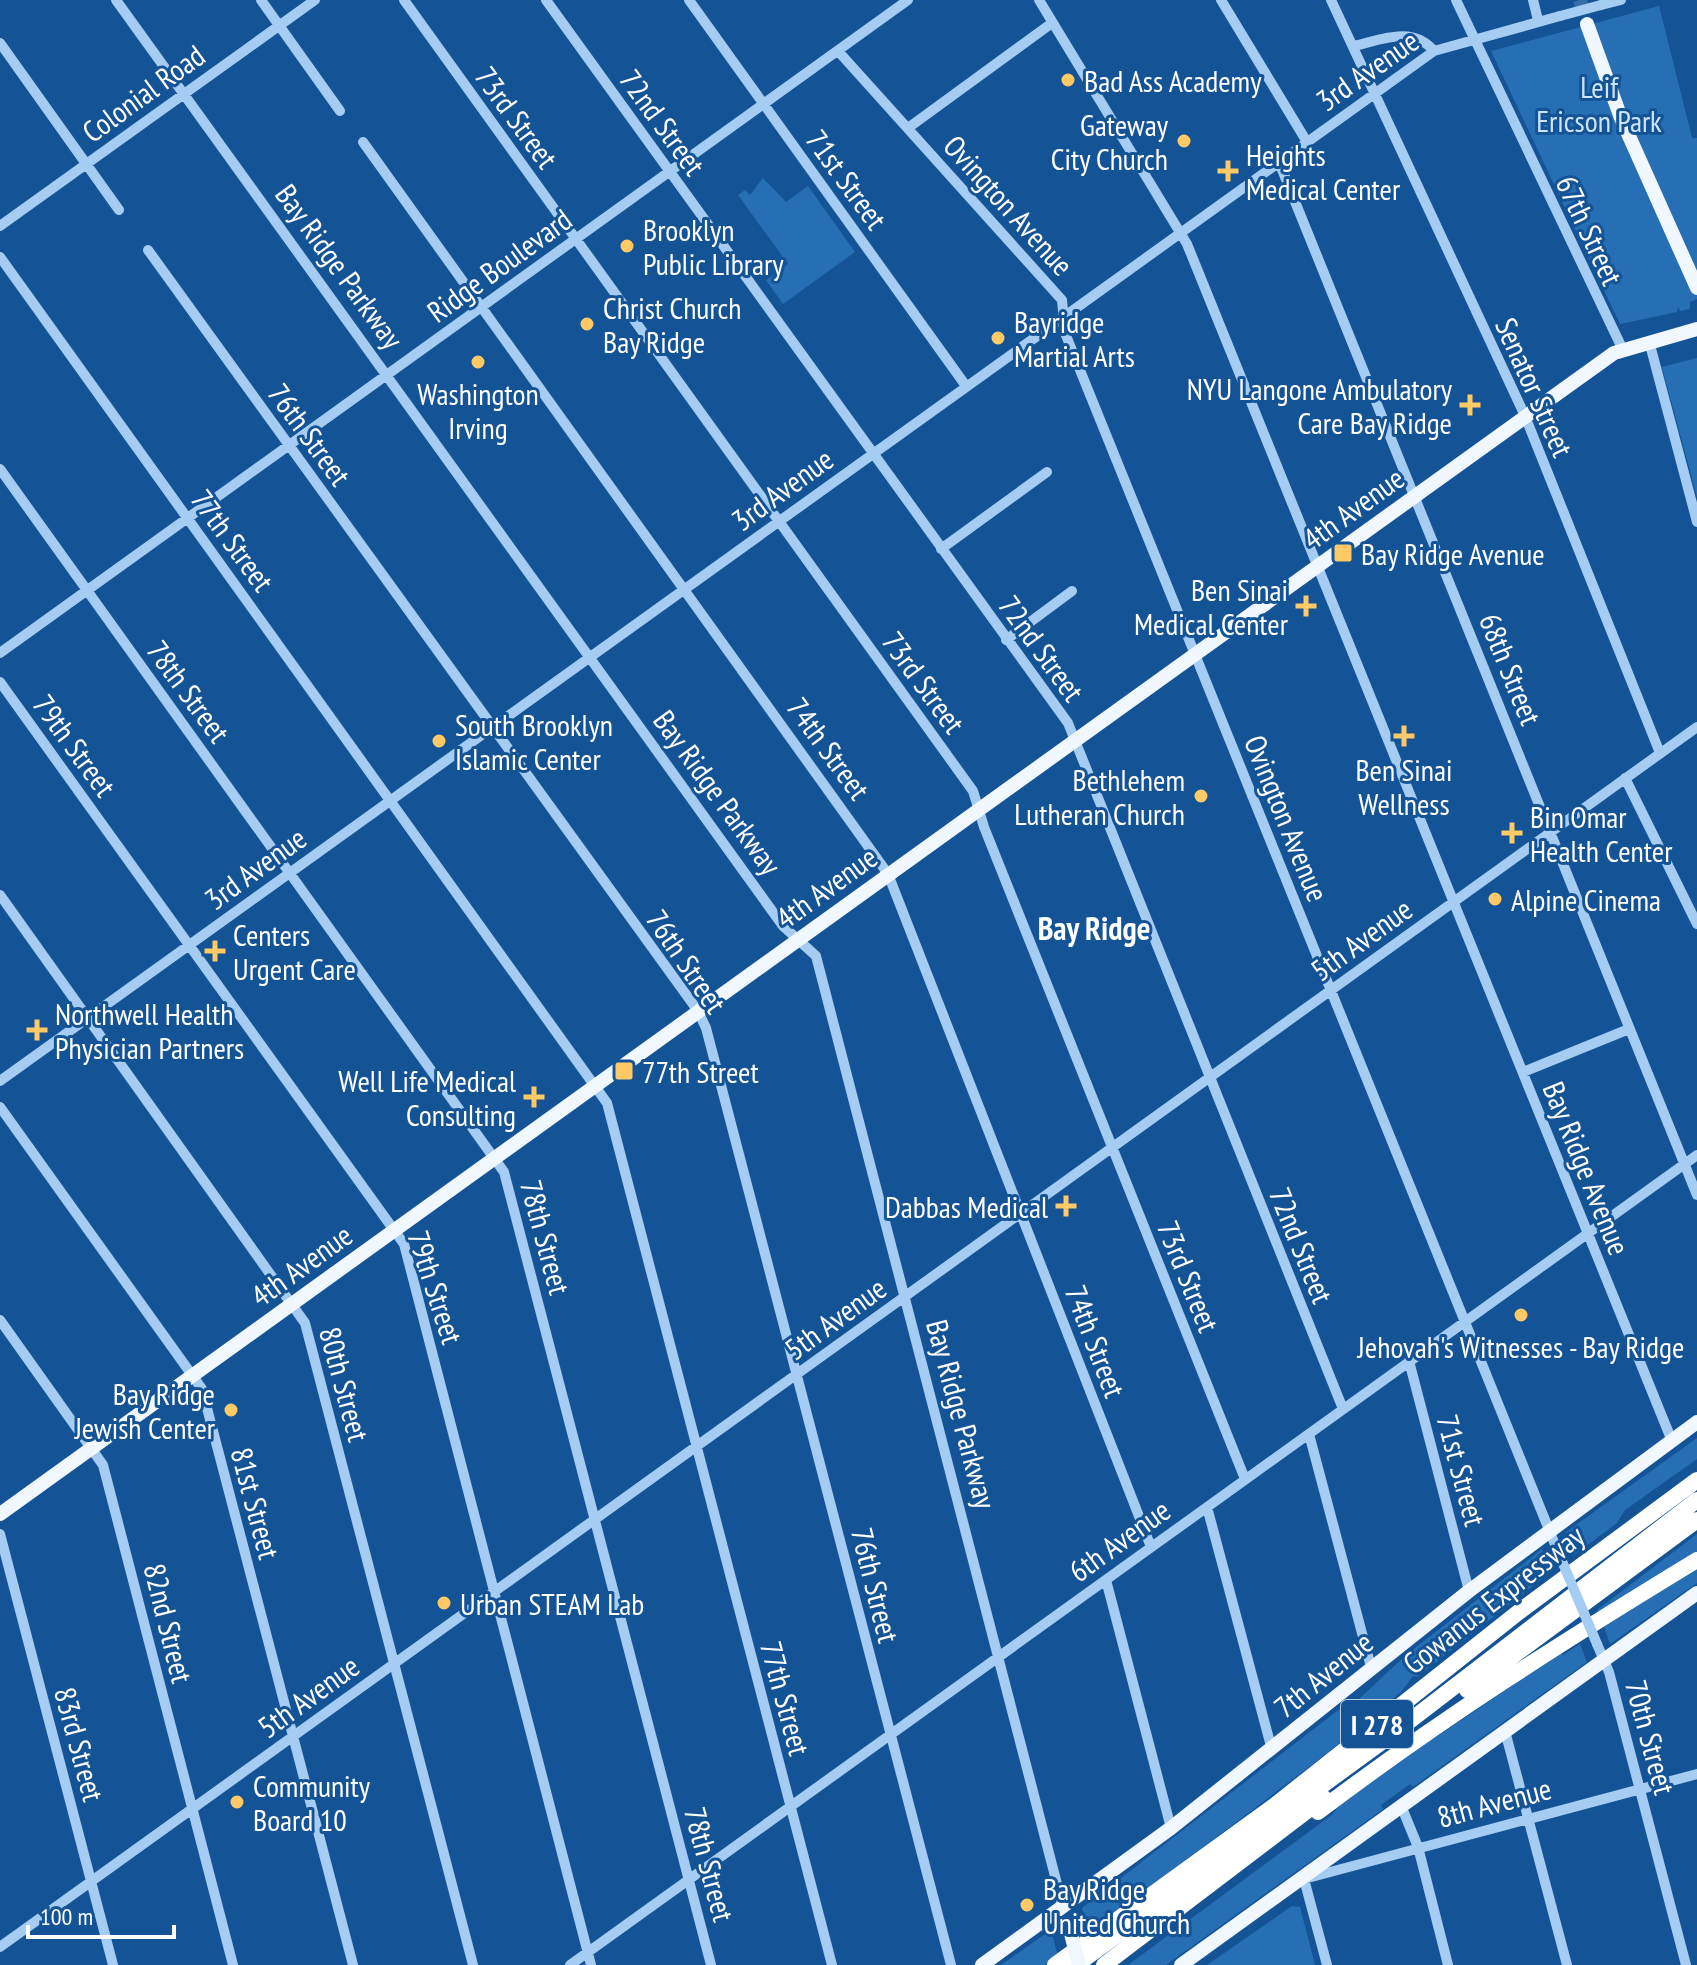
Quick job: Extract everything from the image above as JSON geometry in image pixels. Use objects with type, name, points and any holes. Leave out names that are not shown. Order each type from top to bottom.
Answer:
[{"type":"highway","name":"Gowanus Expressway","points":[[1055,1965],[1262,1815],[1520,1611],[1697,1480]]},
{"type":"highway","name":"I 278","points":[[1077,1965],[1394,1733],[1697,1500]]},
{"type":"highway","name":"Gowanus Expressway","points":[[1104,1965],[1697,1520]]},
{"type":"highway","points":[[1468,1689],[1630,1551]]},
{"type":"highway","points":[[1170,1918],[1223,1885],[1384,1762],[1547,1651],[1697,1560]]},
{"type":"main road","points":[[1587,24],[1621,118],[1697,288]]},
{"type":"main road","name":"4th Avenue","points":[[0,1514],[1525,416],[1623,350],[1697,329]]},
{"type":"main road","name":"7th Avenue","points":[[982,1965],[1171,1828],[1469,1591],[1697,1422]]},
{"type":"main road","points":[[1181,1965],[1697,1593]]},
{"type":"main road","name":"Bay Ridge Parkway","points":[[1063,1907],[1077,1965]]},
{"type":"street","name":"Bay Ridge Parkway","points":[[116,0],[783,926],[816,956],[1063,1907]]},
{"type":"street","points":[[261,0],[340,111]]},
{"type":"street","name":"Colonial Road","points":[[0,226],[315,0]]},
{"type":"street","name":"73rd Street","points":[[404,0],[973,791],[1245,1479]]},
{"type":"street","name":"72nd Street","points":[[546,0],[1068,723],[1208,1079],[1343,1409]]},
{"type":"street","name":"Bay Ridge Avenue","points":[[1039,0],[1187,244],[1672,1441]]},
{"type":"street","points":[[1221,0],[1307,142]]},
{"type":"street","name":"Senator Street","points":[[1331,0],[1525,416],[1660,753]]},
{"type":"street","name":"67th Street","points":[[1456,0],[1623,350]]},
{"type":"street","points":[[1533,0],[1538,20]]},
{"type":"street","name":"3rd Avenue","points":[[0,1081],[1434,51],[1538,20],[1621,0]]},
{"type":"street","name":"Ridge Boulevard","points":[[0,653],[906,1]]},
{"type":"street","name":"71st Street","points":[[696,3],[764,104],[966,386]]},
{"type":"street","points":[[908,128],[1052,23]]},
{"type":"street","points":[[1354,46],[1403,34],[1424,41],[1434,51]]},
{"type":"street","points":[[0,43],[119,210]]},
{"type":"street","name":"Ovington Avenue","points":[[838,51],[1036,267],[1062,300],[1065,333],[1604,1661]]},
{"type":"street","name":"74th Street","points":[[363,142],[888,874],[1151,1547]]},
{"type":"street","name":"68th Street","points":[[1279,162],[1697,1195]]},
{"type":"street","name":"76th Street","points":[[148,250],[698,1011],[706,1028],[951,1965]]},
{"type":"street","name":"77th Street","points":[[0,257],[607,1103],[832,1965]]},
{"type":"street","points":[[1649,341],[1697,522]]},
{"type":"street","name":"78th Street","points":[[0,469],[504,1172],[711,1965]]},
{"type":"street","points":[[941,549],[1047,472]]},
{"type":"street","points":[[1006,640],[1072,591]]},
{"type":"street","name":"79th Street","points":[[0,682],[404,1244],[591,1965]]},
{"type":"street","name":"5th Avenue","points":[[0,1947],[1697,727]]},
{"type":"street","points":[[1625,778],[1697,924]]},
{"type":"street","name":"80th Street","points":[[0,895],[293,1302],[305,1323],[473,1965]]},
{"type":"street","points":[[1523,1072],[1629,1029]]},
{"type":"street","name":"81st Street","points":[[0,1107],[202,1389],[353,1965]]},
{"type":"street","name":"6th Avenue","points":[[570,1965],[1697,1155]]},
{"type":"street","name":"82nd Street","points":[[0,1320],[103,1465],[233,1965]]},
{"type":"street","name":"71st Street","points":[[1409,1361],[1469,1591]]},
{"type":"street","points":[[1309,1434],[1371,1667]]},
{"type":"street","points":[[1207,1507],[1272,1750]]},
{"type":"street","name":"83rd Street","points":[[0,1534],[113,1965]]},
{"type":"street","points":[[1106,1580],[1171,1828]]},
{"type":"street","name":"70th Street","points":[[1604,1661],[1686,1965]]},
{"type":"street","points":[[1505,1731],[1567,1965]]},
{"type":"street","name":"8th Avenue","points":[[1304,1879],[1697,1774]]},
{"type":"street","points":[[1402,1808],[1418,1847],[1448,1965]]},
{"type":"street","points":[[1304,1879],[1327,1965]]},
{"type":"green space","name":"Leif Ericson Park","points":[[1659,6],[1692,138],[1697,138],[1697,299],[1690,302],[1690,309],[1680,311],[1678,306],[1677,312],[1620,324],[1491,51]]},
{"type":"green space","points":[[763,178],[786,202],[808,186],[855,252],[783,304],[766,280],[788,264],[738,195],[745,190],[750,195]]},
{"type":"green space","points":[[1697,358],[1697,497],[1662,367]]},
{"type":"green space","points":[[1697,1438],[1697,1459],[1625,1510],[1617,1523],[1574,1555],[1566,1532]]},
{"type":"green space","points":[[1697,1534],[1697,1555],[1598,1613],[1597,1610]]},
{"type":"green space","points":[[1542,1549],[1552,1571],[1417,1677],[1413,1676],[1401,1692],[1326,1754],[1149,1888],[1145,1886],[1135,1899],[1089,1934],[1082,1908],[1341,1708],[1345,1712],[1406,1655]]},
{"type":"green space","points":[[1697,1567],[1697,1583],[1610,1644],[1604,1627]]},
{"type":"green space","points":[[1580,1644],[1587,1662],[1413,1787],[1410,1784],[1381,1805],[1383,1809],[1166,1965],[1128,1965],[1333,1814],[1369,1778],[1457,1723],[1560,1652],[1563,1655]]},
{"type":"green space","points":[[1292,1906],[1300,1907],[1315,1965],[1207,1965]]},
{"type":"green space","points":[[1051,1930],[1058,1956],[1045,1965],[1001,1965]]},
{"type":"tunnel","points":[[1580,0],[1587,24]]},
{"type":"place","name":"Bad Ass Academy","points":[[1068,80]]},
{"type":"place","name":"Gateway City Church","points":[[1184,141]]},
{"type":"place","name":"Heights Medical Center","points":[[1228,171]]},
{"type":"place","name":"Brooklyn Public Library","points":[[627,246]]},
{"type":"place","name":"Christ Church Bay Ridge","points":[[587,324]]},
{"type":"place","name":"Bayridge Martial Arts","points":[[998,338]]},
{"type":"place","name":"Washington Irving","points":[[478,362]]},
{"type":"place","name":"NYU Langone Ambulatory Care Bay Ridge","points":[[1470,405]]},
{"type":"place","name":"Bay Ridge Avenue","points":[[1343,553]]},
{"type":"place","name":"Ben Sinai Medical Center","points":[[1306,606]]},
{"type":"place","name":"Ben Sinai Wellness","points":[[1404,736]]},
{"type":"place","name":"South Brooklyn Islamic Center","points":[[439,741]]},
{"type":"place","name":"Bethlehem Lutheran Church","points":[[1201,796]]},
{"type":"place","name":"Bin Omar Health Center","points":[[1512,833]]},
{"type":"place","name":"Alpine Cinema","points":[[1495,899]]},
{"type":"place","name":"Centers Urgent Care","points":[[215,951]]},
{"type":"place","name":"Northwell Health Physician Partners","points":[[37,1030]]},
{"type":"place","name":"77th Street","points":[[624,1071]]},
{"type":"place","name":"Well Life Medical Consulting","points":[[534,1097]]},
{"type":"place","name":"Dabbas Medical","points":[[1066,1206]]},
{"type":"place","name":"Jehovah's Witnesses - Bay Ridge","points":[[1521,1315]]},
{"type":"place","name":"Bay Ridge Jewish Center","points":[[231,1410]]},
{"type":"place","name":"Urban STEAM Lab","points":[[444,1603]]},
{"type":"place","name":"Community Board 10","points":[[237,1802]]},
{"type":"place","name":"Bay Ridge United Church","points":[[1027,1905]]},
{"type":"district","name":"Bay Ridge","points":[[1094,928]]}]
